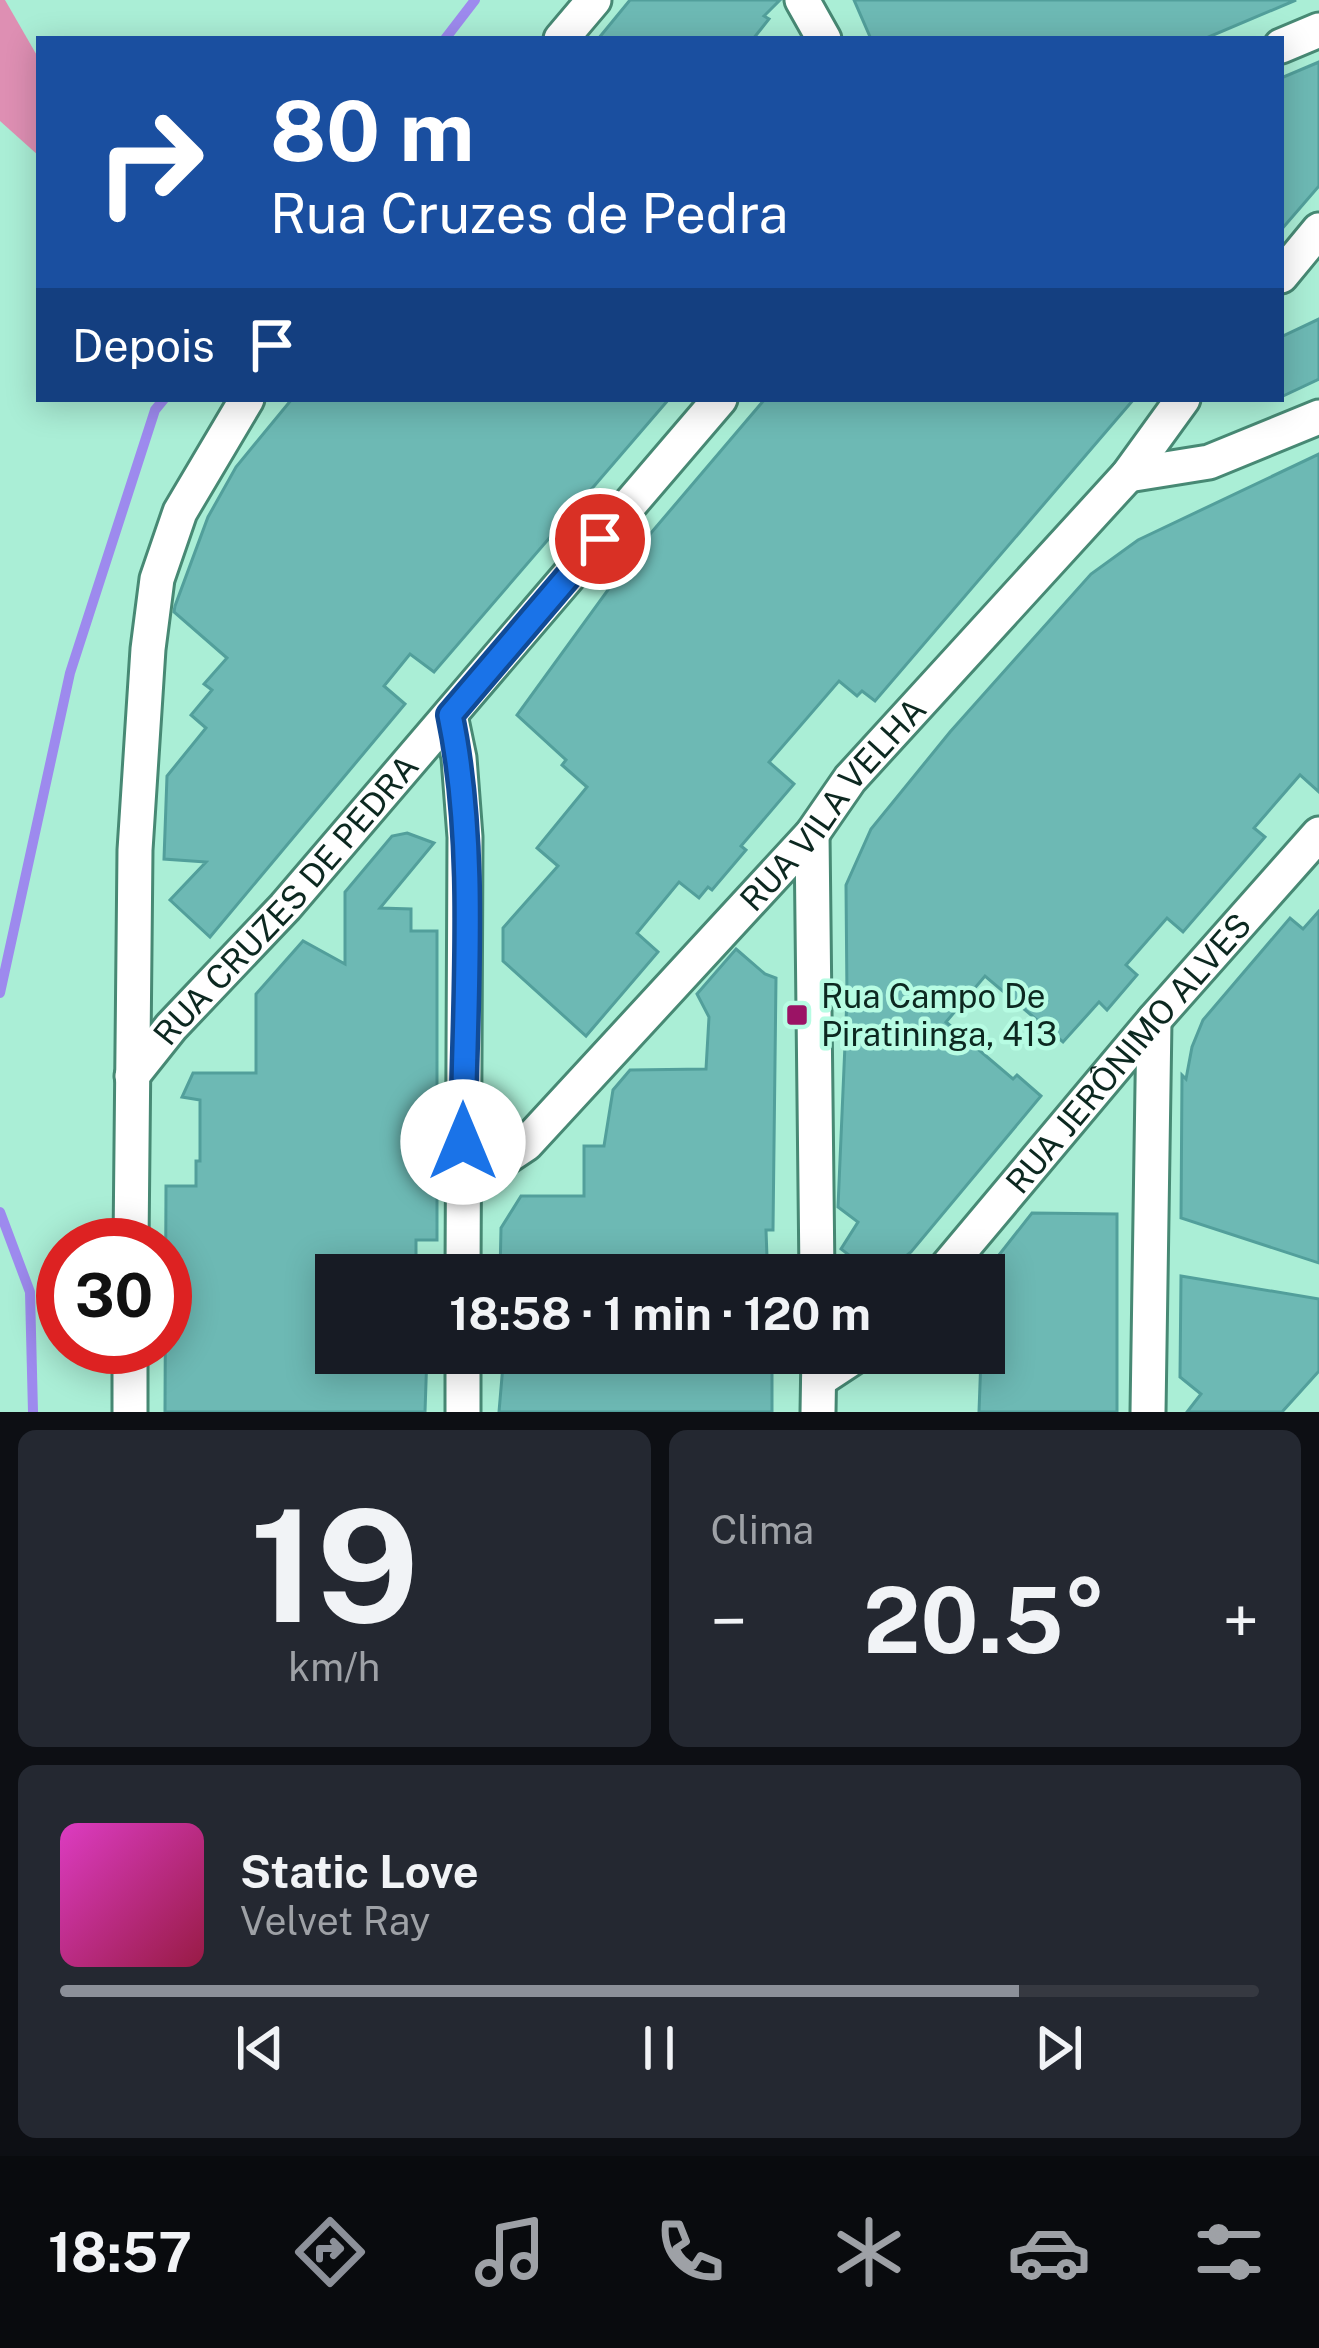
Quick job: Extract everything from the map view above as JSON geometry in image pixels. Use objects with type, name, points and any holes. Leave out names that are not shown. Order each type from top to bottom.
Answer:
[{"type":"street","points":[[564,36],[594,0]]},
{"type":"street","points":[[802,0],[822,36]]},
{"type":"street","points":[[1284,45],[1319,30]]},
{"type":"street","points":[[1284,272],[1319,230]]},
{"type":"street","points":[[131,1218],[135,850],[157,579],[180,512],[245,402]]},
{"type":"street","name":"RUA CRUZES DE PEDRA","points":[[132,1076],[171,1027],[285,907],[717,402]]},
{"type":"street","name":"RUA VILA VELHA","points":[[463,1186],[526,1144],[812,834],[850,779],[1128,475],[1181,402]]},
{"type":"street","points":[[1128,475],[1209,462],[1319,417]]},
{"type":"street","points":[[450,715],[459,758],[465,837],[463,1254]]},
{"type":"street","points":[[812,834],[818,1254]]},
{"type":"street","name":"RUA JERÔNIMO ALVES","points":[[958,1254],[1154,1019],[1319,834]]},
{"type":"street","points":[[1148,1412],[1154,1019]]},
{"type":"street","points":[[130,1374],[130,1412]]},
{"type":"street","points":[[463,1374],[463,1412]]},
{"type":"shaded area","points":[[0,0],[5,0],[36,54],[36,153],[0,121]]},
{"type":"building","points":[[630,0],[780,0],[764,16],[769,19],[755,36],[600,36]]},
{"type":"building","points":[[854,0],[1296,0],[1211,36],[870,36]]},
{"type":"building","points":[[1319,62],[1319,186],[1284,227],[1284,77]]},
{"type":"building","points":[[1319,319],[1319,379],[1284,396],[1284,336]]},
{"type":"building","points":[[290,402],[666,402],[434,672],[410,654],[384,686],[405,704],[210,937],[170,900],[206,862],[164,859],[167,776],[206,728],[191,715],[212,690],[204,684],[227,658],[174,612],[208,517],[236,467]]},
{"type":"building","points":[[762,402],[1131,402],[875,701],[862,691],[857,696],[839,681],[769,762],[794,784],[741,846],[746,850],[712,890],[708,887],[699,898],[679,882],[637,933],[658,952],[586,1036],[503,961],[503,928],[558,866],[537,848],[587,787],[562,765],[566,760],[517,715],[608,590],[605,587]]},
{"type":"building","points":[[1319,454],[1319,792],[1300,775],[1254,828],[1265,837],[1183,932],[1167,918],[1126,965],[1137,975],[1107,1010],[1099,1002],[1063,1042],[985,976],[946,1022],[1013,1079],[1017,1075],[1041,1096],[911,1252],[848,1254],[841,1249],[858,1222],[838,1207],[847,998],[846,885],[871,829],[950,732],[1091,574],[1138,540]]},
{"type":"building","points":[[407,833],[434,843],[380,908],[411,909],[411,931],[437,931],[437,1240],[416,1240],[416,1254],[315,1254],[315,1374],[426,1374],[425,1412],[165,1412],[165,1374],[192,1374],[192,1218],[166,1218],[166,1186],[196,1186],[196,1161],[200,1161],[200,1100],[182,1097],[193,1073],[256,1073],[256,994],[303,941],[345,964],[345,892],[392,836]]},
{"type":"building","points":[[1319,911],[1319,1263],[1181,1218],[1182,1075],[1186,1079],[1203,1020],[1290,918],[1303,929]]},
{"type":"building","points":[[736,949],[776,978],[773,1230],[766,1230],[767,1254],[500,1254],[501,1228],[521,1196],[584,1196],[584,1146],[604,1146],[613,1090],[630,1070],[706,1069],[709,1017],[697,994]]},
{"type":"building","points":[[1032,1213],[1117,1214],[1117,1412],[979,1412],[980,1374],[1005,1374],[1005,1254],[1000,1254]]},
{"type":"building","points":[[1181,1276],[1319,1299],[1319,1371],[1282,1412],[1187,1412],[1201,1394],[1180,1377]]},
{"type":"building","points":[[502,1374],[772,1374],[772,1412],[499,1412]]},
{"type":"waterway","points":[[447,36],[475,0]]},
{"type":"waterway","points":[[0,993],[70,673],[155,410],[162,402]]},
{"type":"waterway","points":[[0,1212],[30,1292],[33,1412]]},
{"type":"place","name":"Rua Campo De Piratininga, 413","points":[[797,1015]]},
{"type":"route","points":[[463,1142],[464,794],[450,715],[600,539]]}]
